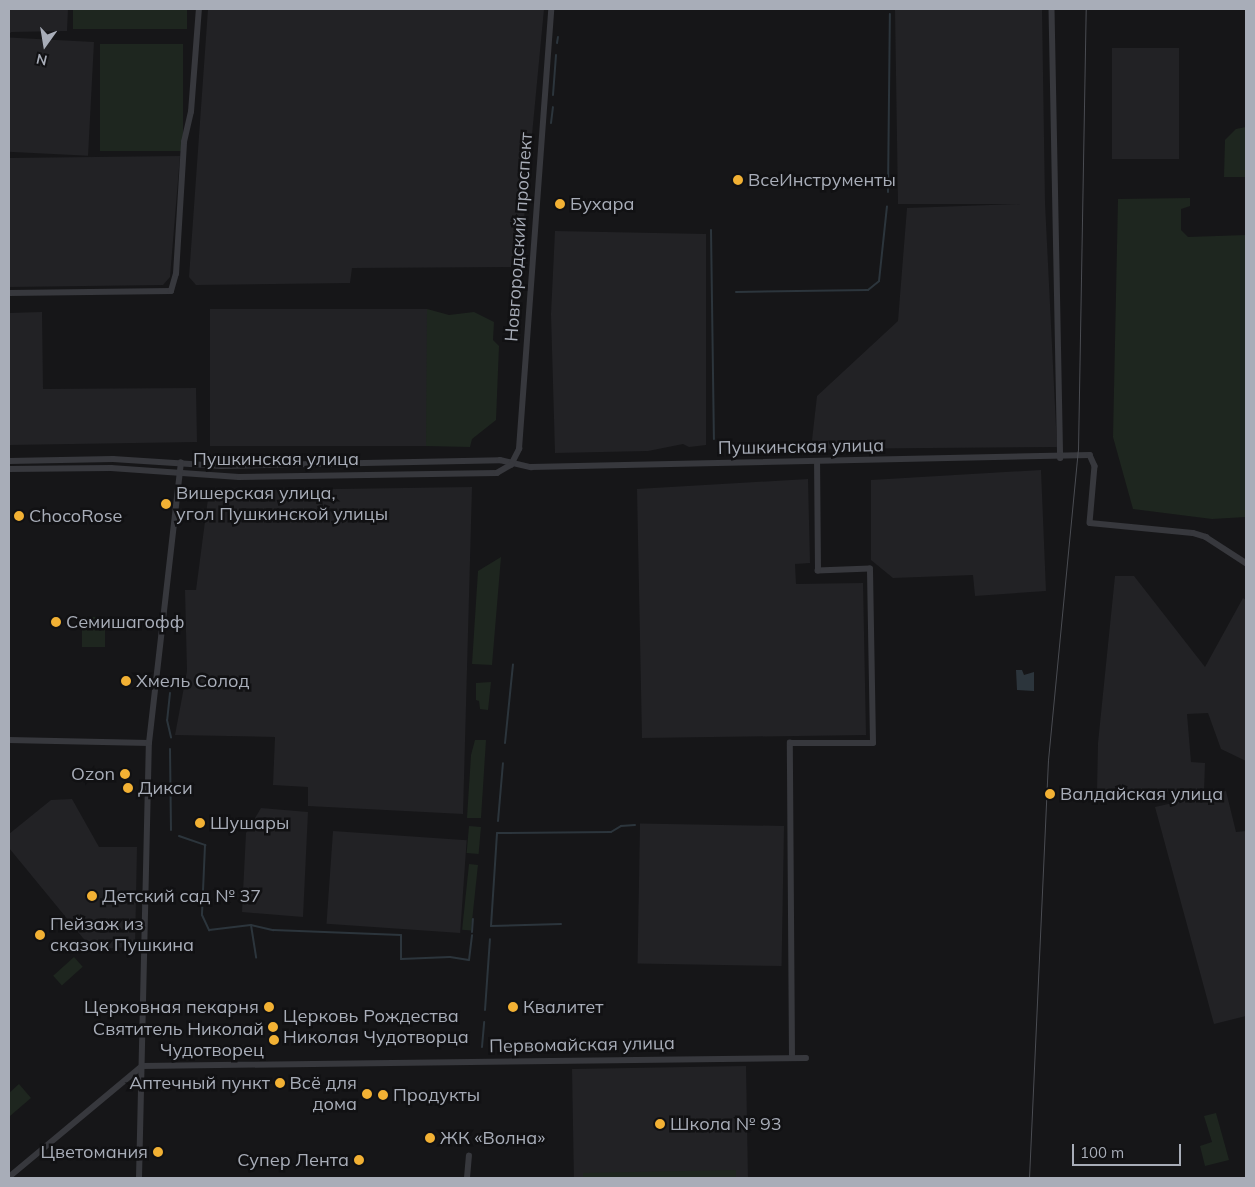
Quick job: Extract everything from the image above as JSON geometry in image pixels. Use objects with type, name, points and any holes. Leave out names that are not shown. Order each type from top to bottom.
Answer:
[{"type":"street","points":[[9,293],[171,291],[176,274],[184,142],[192,103],[199,9]]},
{"type":"street","name":"Новгородский проспект","points":[[511,465],[519,448],[551,9]]},
{"type":"street","points":[[1052,9],[1061,458]]},
{"type":"street","name":"Пушкинская улица","points":[[9,461],[113,459],[222,466],[500,460],[511,465],[1061,458],[1090,455],[1095,466],[1090,524],[1193,533],[1206,537],[1246,563]]},
{"type":"street","points":[[792,1058],[790,743],[873,743],[870,569],[818,571],[817,462]]},
{"type":"street","points":[[139,1178],[149,743],[181,463]]},
{"type":"street","name":"Пушкинская улица","points":[[9,469],[112,468],[239,477],[488,473],[497,472],[511,465]]},
{"type":"street","points":[[9,740],[149,743]]},
{"type":"street","name":"Первомайская улица","points":[[142,1066],[806,1058]]},
{"type":"street","points":[[9,1177],[142,1066]]},
{"type":"street","points":[[467,1178],[468,1156]]},
{"type":"shaded area","points":[[9,9],[68,9],[67,31],[11,32],[9,35]]},
{"type":"shaded area","points":[[73,9],[187,9],[187,29],[73,29]]},
{"type":"shaded area","points":[[208,9],[544,9],[521,250],[523,267],[352,268],[350,283],[196,285],[189,277]]},
{"type":"shaded area","points":[[895,9],[1042,9],[1045,203],[1057,447],[811,449],[817,396],[898,321],[907,208],[1021,204],[898,204]]},
{"type":"shaded area","points":[[9,38],[94,42],[88,156],[9,152]]},
{"type":"shaded area","points":[[100,44],[183,44],[183,151],[100,151]]},
{"type":"shaded area","points":[[1112,48],[1179,48],[1179,159],[1112,159]]},
{"type":"shaded area","points":[[1246,127],[1246,177],[1224,177],[1225,140],[1236,129]]},
{"type":"shaded area","points":[[180,156],[170,277],[163,285],[9,287],[9,158]]},
{"type":"shaded area","points":[[1190,198],[1190,206],[1181,209],[1181,230],[1188,237],[1246,235],[1246,517],[1212,519],[1133,509],[1113,437],[1118,199]]},
{"type":"shaded area","points":[[555,231],[706,234],[706,445],[689,447],[683,444],[648,451],[555,453],[551,314]]},
{"type":"shaded area","points":[[210,309],[427,309],[427,446],[210,446]]},
{"type":"shaded area","points":[[427,309],[449,315],[474,312],[494,322],[493,340],[499,346],[496,420],[472,439],[470,447],[426,446]]},
{"type":"shaded area","points":[[42,312],[43,389],[196,388],[197,442],[9,445],[9,313]]},
{"type":"shaded area","points":[[1041,470],[1046,591],[975,596],[973,575],[893,578],[871,560],[871,480]]},
{"type":"shaded area","points":[[808,479],[810,563],[795,564],[796,584],[863,583],[866,735],[642,738],[637,489]]},
{"type":"shaded area","points":[[472,487],[463,814],[308,806],[308,787],[273,785],[275,737],[175,735],[187,671],[185,590],[196,590],[209,491]]},
{"type":"shaded area","points":[[501,557],[492,665],[472,664],[478,571]]},
{"type":"shaded area","points":[[1115,576],[1134,576],[1205,667],[1243,598],[1246,600],[1246,761],[1221,749],[1208,713],[1187,714],[1191,762],[1205,763],[1204,792],[1097,791],[1098,743]]},
{"type":"shaded area","points":[[82,617],[105,617],[105,647],[82,647]]},
{"type":"shaded area","points":[[1016,670],[1022,670],[1024,675],[1034,672],[1034,691],[1017,690]]},
{"type":"shaded area","points":[[491,682],[488,710],[480,709],[479,701],[476,700],[476,683]]},
{"type":"shaded area","points":[[475,740],[486,740],[481,818],[467,818],[471,755]]},
{"type":"shaded area","points":[[1226,791],[1236,832],[1246,831],[1246,1016],[1214,1024],[1155,807]]},
{"type":"shaded area","name":"Детский сад № 37","points":[[72,799],[99,847],[137,847],[135,947],[92,949],[9,848],[9,834],[51,800]]},
{"type":"shaded area","points":[[261,808],[308,812],[303,917],[242,912],[246,833]]},
{"type":"shaded area","points":[[640,823],[784,826],[782,966],[638,963]]},
{"type":"shaded area","points":[[469,826],[481,827],[479,854],[467,853]]},
{"type":"shaded area","points":[[333,831],[467,840],[460,933],[327,924]]},
{"type":"shaded area","points":[[469,864],[478,865],[471,931],[462,930]]},
{"type":"shaded area","points":[[74,957],[83,967],[62,985],[53,976]]},
{"type":"shaded area","name":"Школа № 93","points":[[746,1066],[748,1178],[574,1178],[572,1069]]},
{"type":"shaded area","points":[[19,1084],[31,1098],[10,1116],[9,1093]]},
{"type":"shaded area","points":[[1216,1113],[1229,1160],[1205,1166],[1200,1146],[1212,1142],[1204,1116]]},
{"type":"shaded area","points":[[736,1170],[736,1178],[583,1178],[583,1173]]},
{"type":"waterway","points":[[888,192],[890,14]]},
{"type":"waterway","points":[[557,43],[558,37]]},
{"type":"waterway","points":[[553,95],[556,55]]},
{"type":"waterway","points":[[551,123],[553,107]]},
{"type":"waterway","points":[[736,292],[868,290],[879,281],[887,206]]},
{"type":"waterway","points":[[711,230],[714,439]]},
{"type":"waterway","points":[[505,743],[513,664]]},
{"type":"waterway","points":[[170,693],[167,720],[171,738]]},
{"type":"waterway","points":[[170,749],[171,830]]},
{"type":"waterway","points":[[498,821],[503,763]]},
{"type":"waterway","points":[[561,924],[491,926],[497,833],[611,832],[621,826],[635,825]]},
{"type":"waterway","points":[[179,836],[205,845],[202,915],[209,930],[251,925],[273,930],[401,935],[401,959],[450,957],[469,960],[472,935]]},
{"type":"waterway","points":[[472,932],[473,919]]},
{"type":"waterway","points":[[251,925],[256,958]]},
{"type":"waterway","points":[[485,1010],[490,939]]},
{"type":"waterway","points":[[482,1047],[484,1022]]},
{"type":"tram line","points":[[1029,1178],[1048,760],[1078,450],[1086,9]]},
{"type":"place","name":"ВсеИнструменты","points":[[738,180]]},
{"type":"place","name":"Бухара","points":[[560,204]]},
{"type":"place","name":"Вишерская улица, угол Пушкинской улицы","points":[[166,504]]},
{"type":"place","name":"ChocoRose","points":[[19,516]]},
{"type":"place","name":"Семишагофф","points":[[56,622]]},
{"type":"place","name":"Хмель Солод","points":[[126,681]]},
{"type":"place","name":"Ozon","points":[[125,774]]},
{"type":"place","name":"Дикси","points":[[128,788]]},
{"type":"place","name":"Валдайская улица","points":[[1050,794]]},
{"type":"place","name":"Шушары","points":[[200,823]]},
{"type":"place","name":"Детский сад № 37","points":[[92,896]]},
{"type":"place","name":"Пейзаж из сказок Пушкина","points":[[40,935]]},
{"type":"place","name":"Церковная пекарня","points":[[269,1007]]},
{"type":"place","name":"Квалитет","points":[[513,1007]]},
{"type":"place","name":"Церковь Рождества Николая Чудотворца","points":[[273,1027]]},
{"type":"place","name":"Святитель Николай Чудотворец","points":[[274,1040]]},
{"type":"place","name":"Аптечный пункт","points":[[280,1083]]},
{"type":"place","name":"Всё для дома","points":[[367,1094]]},
{"type":"place","name":"Продукты","points":[[383,1095]]},
{"type":"place","name":"Школа № 93","points":[[660,1124]]},
{"type":"place","name":"ЖК «Волна»","points":[[430,1138]]},
{"type":"place","name":"Цветомания","points":[[158,1152]]},
{"type":"place","name":"Супер Лента","points":[[359,1160]]}]
